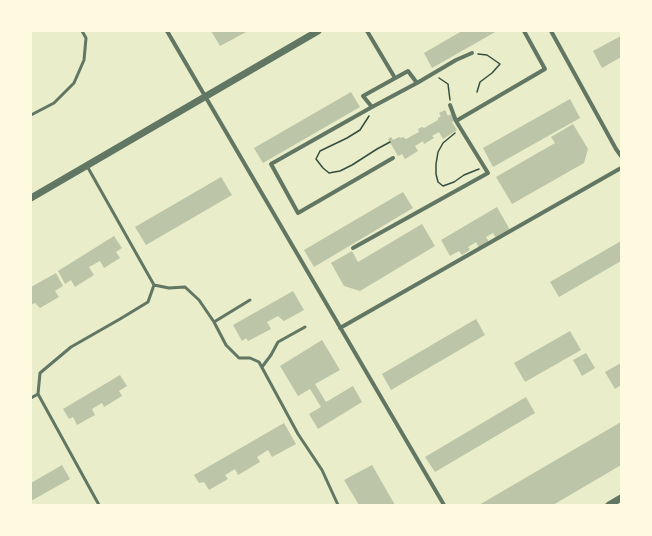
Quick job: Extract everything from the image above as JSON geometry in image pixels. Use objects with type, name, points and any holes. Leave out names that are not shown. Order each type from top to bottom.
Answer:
[{"type":"street","points":[[168,31],[444,505]]},
{"type":"street","points":[[31,198],[318,31]]},
{"type":"street","points":[[367,31],[395,78]]},
{"type":"street","points":[[456,121],[546,69],[524,31]]},
{"type":"street","points":[[551,31],[621,156]]},
{"type":"street","points":[[393,158],[298,213],[271,164],[430,76],[456,60],[472,53]]},
{"type":"street","points":[[372,107],[363,96],[408,71],[417,83]]},
{"type":"street","points":[[353,248],[488,173],[456,121],[450,105]]},
{"type":"street","points":[[340,328],[621,168]]},
{"type":"street","points":[[609,505],[621,498]]},
{"type":"lane","points":[[31,115],[54,103],[74,83],[84,60],[86,38],[82,31]]},
{"type":"lane","points":[[87,166],[154,285],[148,302],[71,347],[40,373],[38,394],[99,505]]},
{"type":"lane","points":[[154,285],[169,288],[185,287],[199,300],[214,322],[226,345],[239,358],[250,358],[259,362],[298,434],[322,470],[338,505]]},
{"type":"lane","points":[[214,322],[250,300]]},
{"type":"lane","points":[[262,367],[278,342],[305,327]]},
{"type":"lane","points":[[31,398],[38,394]]},
{"type":"path","points":[[472,53],[487,55],[500,64],[492,73],[480,82],[477,92]]},
{"type":"path","points":[[430,76],[438,78],[448,84],[450,105]]},
{"type":"path","points":[[372,107],[372,111],[360,130],[320,151],[316,159],[322,168],[329,173],[340,171],[390,142]]},
{"type":"path","points":[[462,129],[443,143],[438,152],[436,164],[438,182],[443,186],[454,182],[474,170],[485,168]]},
{"type":"building","points":[[211,31],[248,31],[220,46]]},
{"type":"building","points":[[462,31],[497,31],[432,68],[424,53]]},
{"type":"building","points":[[621,36],[621,57],[602,68],[593,51]]},
{"type":"building","points":[[351,92],[360,107],[263,163],[254,148]]},
{"type":"building","points":[[570,99],[580,118],[493,167],[483,148]]},
{"type":"building","points":[[445,110],[448,116],[451,114],[455,120],[452,122],[457,130],[443,139],[439,132],[432,136],[434,138],[424,144],[423,141],[415,146],[418,151],[405,159],[402,154],[398,156],[388,139],[391,137],[393,140],[403,137],[406,139],[419,132],[418,129],[422,127],[424,128],[438,120],[441,116],[439,113]]},
{"type":"building","points":[[573,124],[588,149],[584,163],[512,204],[496,177],[555,143],[551,137]]},
{"type":"building","points":[[221,177],[232,195],[146,245],[135,227]]},
{"type":"building","points":[[403,192],[413,208],[314,267],[304,250]]},
{"type":"building","points":[[497,207],[510,230],[496,238],[493,233],[486,237],[489,242],[479,248],[476,242],[468,247],[470,250],[462,255],[459,251],[450,256],[441,240]]},
{"type":"building","points":[[422,224],[435,246],[360,291],[344,286],[331,263],[352,251],[358,262]]},
{"type":"building","points":[[114,236],[122,248],[116,252],[120,258],[104,268],[100,261],[89,267],[94,275],[75,287],[71,280],[65,284],[58,271]]},
{"type":"building","points":[[621,241],[621,261],[559,297],[550,282]]},
{"type":"building","points":[[56,273],[63,286],[55,291],[59,297],[40,308],[35,303],[31,305],[31,287]]},
{"type":"building","points":[[293,291],[304,310],[284,321],[278,316],[267,322],[271,329],[248,341],[246,338],[242,341],[233,325]]},
{"type":"building","points":[[476,319],[485,335],[391,390],[382,374]]},
{"type":"building","points":[[570,331],[581,350],[525,382],[514,363]]},
{"type":"building","points":[[322,340],[340,370],[315,384],[326,402],[353,386],[362,402],[318,429],[309,414],[321,407],[310,389],[298,396],[280,366]]},
{"type":"building","points":[[586,353],[595,368],[582,376],[573,360]]},
{"type":"building","points":[[621,363],[621,385],[615,389],[605,372]]},
{"type":"building","points":[[120,375],[127,386],[119,391],[122,396],[104,407],[102,403],[92,409],[95,415],[77,425],[73,417],[69,419],[63,409]]},
{"type":"building","points":[[526,397],[535,413],[435,472],[425,457]]},
{"type":"building","points":[[621,422],[621,465],[553,505],[479,505]]},
{"type":"building","points":[[284,423],[296,444],[272,457],[268,450],[257,457],[260,462],[238,475],[235,469],[225,475],[228,479],[209,490],[204,482],[199,483],[194,475]]},
{"type":"building","points":[[62,465],[70,479],[31,501],[31,483]]},
{"type":"building","points":[[372,465],[395,505],[359,505],[344,480]]}]
